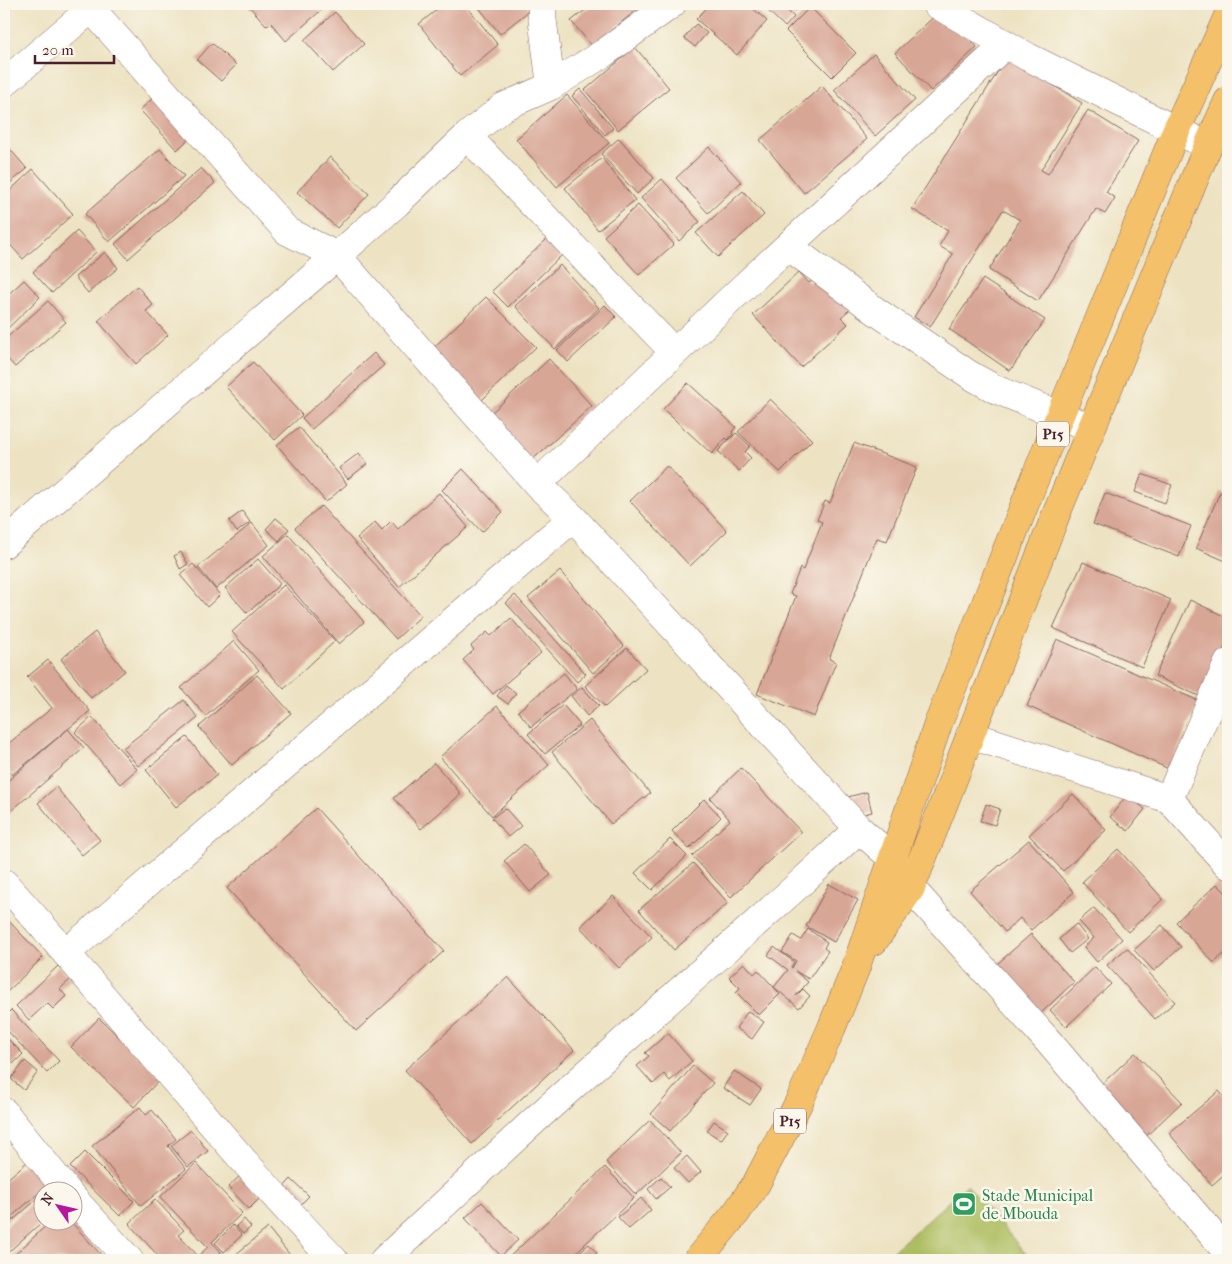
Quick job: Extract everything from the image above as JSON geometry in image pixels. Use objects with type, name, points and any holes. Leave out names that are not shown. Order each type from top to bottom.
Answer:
[{"type":"main road","name":"P15","points":[[697,1260],[736,1213],[756,1184],[799,1102],[832,1027],[856,967],[938,724],[1060,415],[1176,131],[1228,16]]},
{"type":"main road","name":"P15","points":[[856,967],[911,888],[1055,517],[1228,101]]},
{"type":"street","points":[[542,4],[551,86]]},
{"type":"street","points":[[4,544],[337,256],[397,203],[467,136],[503,107],[551,86],[604,53],[672,4]]},
{"type":"street","points":[[936,4],[1081,84],[1208,146]]},
{"type":"street","points":[[4,83],[89,6],[287,231],[337,256],[537,484],[573,518],[858,829],[892,858],[911,888],[1048,1041],[1228,1253]]},
{"type":"street","points":[[537,484],[674,352],[1006,44]]},
{"type":"street","points":[[467,136],[674,352]]},
{"type":"street","points":[[788,246],[877,312],[970,375],[995,389],[1091,428]]},
{"type":"street","points":[[66,953],[573,518]]},
{"type":"street","points":[[1170,799],[1228,663]]},
{"type":"street","points":[[970,735],[1170,799],[1228,865]]},
{"type":"street","points":[[384,1260],[544,1111],[794,889],[858,829]]},
{"type":"street","points":[[4,883],[283,1206],[334,1260]]},
{"type":"street","points":[[4,1112],[60,1182]]},
{"type":"street","points":[[82,1208],[129,1260]]},
{"type":"green space","name":"Stade Municipal de Mbouda","points":[[967,1185],[1031,1260],[883,1260]]},
{"type":"building","points":[[247,4],[324,4],[326,6],[286,41],[271,23],[267,26]]},
{"type":"building","points":[[444,4],[465,4],[498,45],[460,76],[419,24]]},
{"type":"building","points":[[476,4],[525,4],[530,10],[500,34]]},
{"type":"building","points":[[593,4],[636,4],[639,8],[592,46],[571,21]]},
{"type":"building","points":[[710,4],[748,4],[767,21],[737,55],[696,19]]},
{"type":"building","points":[[761,4],[781,4],[794,17],[785,27]]},
{"type":"building","points":[[788,4],[803,4],[795,11]]},
{"type":"building","points":[[810,7],[856,53],[832,77],[786,31]]},
{"type":"building","points":[[942,9],[977,47],[931,91],[895,53]]},
{"type":"building","points":[[335,12],[364,44],[333,72],[304,40]]},
{"type":"building","points":[[696,24],[707,33],[695,47],[684,38]]},
{"type":"building","points":[[212,43],[236,65],[221,81],[197,60]]},
{"type":"building","points":[[635,47],[669,88],[618,130],[585,90]]},
{"type":"building","points":[[874,54],[915,100],[875,136],[834,90]]},
{"type":"building","points":[[1007,57],[1082,103],[1041,170],[1048,174],[1088,110],[1138,141],[1106,192],[1115,198],[1105,214],[1096,209],[1038,301],[989,270],[1020,220],[1003,210],[930,327],[914,317],[953,254],[939,246],[948,231],[912,209]]},
{"type":"building","points":[[822,86],[867,139],[804,193],[760,140]]},
{"type":"building","points":[[580,89],[613,128],[605,135],[572,96]]},
{"type":"building","points":[[567,95],[609,143],[557,187],[516,139]]},
{"type":"building","points":[[153,98],[190,138],[177,150],[140,110]]},
{"type":"building","points":[[619,138],[654,178],[637,194],[601,154]]},
{"type":"building","points":[[4,142],[27,169],[4,188]]},
{"type":"building","points":[[709,147],[741,182],[708,213],[676,178]]},
{"type":"building","points":[[160,149],[184,176],[109,242],[85,214]]},
{"type":"building","points":[[330,157],[369,194],[337,228],[297,192]]},
{"type":"building","points":[[602,158],[635,200],[598,230],[565,188]]},
{"type":"building","points":[[201,168],[215,183],[128,259],[115,244]]},
{"type":"building","points":[[33,169],[73,214],[23,259],[4,238],[4,196]]},
{"type":"building","points":[[662,179],[700,222],[679,241],[641,198]]},
{"type":"building","points":[[743,191],[764,215],[718,257],[696,233]]},
{"type":"building","points":[[638,205],[674,244],[639,275],[604,236]]},
{"type":"building","points":[[77,231],[96,252],[52,293],[33,272]]},
{"type":"building","points":[[547,239],[562,255],[508,307],[492,291]]},
{"type":"building","points":[[105,252],[118,268],[88,293],[75,277]]},
{"type":"building","points":[[560,265],[599,308],[555,349],[515,306]]},
{"type":"building","points":[[799,272],[809,283],[818,275],[854,306],[841,317],[848,324],[801,367],[753,315]]},
{"type":"building","points":[[983,279],[1045,320],[1010,371],[949,329]]},
{"type":"building","points":[[24,280],[40,297],[4,332],[4,298]]},
{"type":"building","points":[[137,286],[153,305],[146,311],[168,335],[136,364],[98,321]]},
{"type":"building","points":[[486,297],[536,347],[481,401],[431,350]]},
{"type":"building","points":[[48,301],[66,322],[15,367],[4,355],[4,340]]},
{"type":"building","points":[[605,305],[616,317],[568,362],[557,350]]},
{"type":"building","points":[[374,353],[384,365],[312,429],[302,418]]},
{"type":"building","points":[[549,359],[592,406],[531,461],[489,415]]},
{"type":"building","points":[[253,362],[302,415],[275,440],[226,387]]},
{"type":"building","points":[[688,383],[736,427],[728,440],[726,438],[712,454],[663,409]]},
{"type":"building","points":[[770,399],[812,440],[780,472],[738,432]]},
{"type":"building","points":[[299,427],[347,484],[326,502],[277,445]]},
{"type":"building","points":[[736,433],[750,446],[745,452],[751,458],[739,471],[718,451]]},
{"type":"building","points":[[854,443],[917,467],[887,541],[877,538],[829,659],[836,662],[814,717],[757,694],[796,596],[790,594],[800,568],[803,570],[822,522],[817,520],[825,501],[830,503]]},
{"type":"building","points":[[359,453],[367,464],[348,479],[339,468]]},
{"type":"building","points":[[667,466],[727,531],[690,566],[630,501]]},
{"type":"building","points":[[463,469],[503,512],[482,532],[442,490]]},
{"type":"building","points":[[1142,474],[1172,485],[1165,503],[1135,492]]},
{"type":"building","points":[[1220,492],[1228,495],[1228,562],[1196,548]]},
{"type":"building","points":[[439,493],[468,527],[399,587],[357,538],[375,522],[382,530],[391,521],[398,529]]},
{"type":"building","points":[[1105,493],[1191,526],[1179,557],[1093,524]]},
{"type":"building","points":[[321,506],[421,616],[396,639],[295,528]]},
{"type":"building","points":[[242,511],[250,522],[237,532],[229,521]]},
{"type":"building","points":[[276,518],[289,529],[279,541],[266,529]]},
{"type":"building","points":[[252,523],[269,545],[216,589],[198,567]]},
{"type":"building","points":[[288,534],[364,622],[339,644],[263,556]]},
{"type":"building","points":[[181,552],[188,564],[180,569],[174,556]]},
{"type":"building","points":[[258,559],[280,584],[247,613],[225,588]]},
{"type":"building","points":[[1083,562],[1171,600],[1142,667],[1053,628]]},
{"type":"building","points":[[193,564],[220,595],[207,607],[180,575]]},
{"type":"building","points":[[560,571],[624,646],[593,673],[528,598]]},
{"type":"building","points":[[284,585],[335,641],[284,689],[232,632]]},
{"type":"building","points":[[515,595],[586,674],[577,682],[506,603]]},
{"type":"building","points":[[1190,600],[1228,618],[1228,640],[1201,697],[1155,676]]},
{"type":"building","points":[[511,618],[541,653],[493,694],[463,660],[474,650],[471,646],[487,632],[491,636]]},
{"type":"building","points":[[95,632],[125,671],[91,698],[61,659]]},
{"type":"building","points":[[1057,639],[1199,701],[1169,769],[1027,706]]},
{"type":"building","points":[[234,641],[259,670],[206,716],[181,688]]},
{"type":"building","points":[[627,648],[646,669],[605,707],[585,686]]},
{"type":"building","points":[[48,660],[90,711],[12,775],[4,765],[4,747],[52,708],[27,677]]},
{"type":"building","points":[[564,673],[577,689],[531,727],[518,711]]},
{"type":"building","points":[[257,675],[291,713],[232,765],[199,727]]},
{"type":"building","points":[[506,685],[516,693],[508,704],[497,696]]},
{"type":"building","points":[[582,687],[599,706],[587,716],[571,696]]},
{"type":"building","points":[[184,700],[198,718],[138,766],[123,748]]},
{"type":"building","points":[[563,705],[580,725],[545,754],[528,734]]},
{"type":"building","points":[[497,706],[549,765],[492,816],[440,757]]},
{"type":"building","points":[[92,717],[137,769],[120,784],[75,732]]},
{"type":"building","points":[[590,720],[650,793],[611,824],[552,752]]},
{"type":"building","points":[[68,729],[84,748],[4,817],[4,784]]},
{"type":"building","points":[[187,737],[217,775],[176,807],[146,770]]},
{"type":"building","points":[[434,763],[461,794],[421,829],[394,798]]},
{"type":"building","points":[[741,768],[801,832],[731,897],[692,856],[730,820],[710,798]]},
{"type":"building","points":[[56,787],[100,840],[82,855],[38,803]]},
{"type":"building","points":[[867,792],[872,812],[849,818],[844,798]]},
{"type":"building","points":[[1073,794],[1106,830],[1063,871],[1029,835]]},
{"type":"building","points":[[1127,795],[1145,809],[1128,831],[1110,817]]},
{"type":"building","points":[[704,799],[721,817],[689,849],[672,831]]},
{"type":"building","points":[[986,804],[1000,809],[995,825],[980,821]]},
{"type":"building","points":[[316,808],[444,951],[356,1031],[227,888]]},
{"type":"building","points":[[505,808],[521,826],[508,837],[492,818]]},
{"type":"building","points":[[670,839],[687,856],[652,890],[635,873]]},
{"type":"building","points":[[1029,840],[1074,892],[1031,930],[1020,918],[1005,932],[970,891]]},
{"type":"building","points":[[524,844],[551,875],[530,892],[504,861]]},
{"type":"building","points":[[1118,849],[1163,899],[1128,932],[1082,882]]},
{"type":"building","points":[[693,863],[728,903],[674,950],[639,910]]},
{"type":"building","points":[[829,884],[858,900],[834,942],[806,926]]},
{"type":"building","points":[[1217,884],[1228,895],[1228,950],[1214,963],[1176,922]]},
{"type":"building","points":[[613,896],[652,937],[619,968],[580,927]]},
{"type":"building","points":[[1094,908],[1122,939],[1097,962],[1084,947],[1094,938],[1079,921]]},
{"type":"building","points":[[4,916],[43,957],[4,995]]},
{"type":"building","points":[[1076,924],[1088,939],[1070,953],[1059,939]]},
{"type":"building","points":[[1162,925],[1181,947],[1154,971],[1134,950]]},
{"type":"building","points":[[808,929],[827,942],[824,948],[828,951],[809,979],[795,971],[808,982],[796,996],[803,989],[810,996],[799,1008],[774,987],[788,970],[768,955],[774,947],[794,962],[792,968],[796,961],[782,952],[793,935],[801,940]]},
{"type":"building","points":[[1031,934],[1074,982],[1041,1013],[997,964]]},
{"type":"building","points":[[1127,948],[1175,1002],[1155,1019],[1107,965]]},
{"type":"building","points":[[744,963],[754,974],[758,970],[780,994],[759,1015],[736,992],[740,988],[729,977]]},
{"type":"building","points":[[58,966],[71,979],[60,989],[66,996],[53,1009],[47,1003],[29,1020],[16,1006]]},
{"type":"building","points":[[1095,967],[1111,984],[1066,1027],[1050,1010]]},
{"type":"building","points":[[508,977],[574,1050],[472,1144],[405,1070]]},
{"type":"building","points":[[11,1010],[59,1061],[47,1073],[4,1027],[4,1017]]},
{"type":"building","points":[[748,1011],[764,1022],[752,1039],[736,1028]]},
{"type":"building","points":[[99,1018],[161,1078],[134,1107],[71,1047]]},
{"type":"building","points":[[668,1033],[692,1061],[670,1081],[664,1074],[653,1084],[637,1066],[649,1056],[645,1053]]},
{"type":"building","points":[[4,1035],[23,1054],[4,1073]]},
{"type":"building","points":[[1135,1053],[1182,1102],[1141,1141],[1127,1127],[1134,1120],[1114,1098],[1094,1091]]},
{"type":"building","points":[[25,1061],[38,1072],[24,1090],[11,1079]]},
{"type":"building","points":[[693,1066],[713,1083],[670,1131],[651,1114]]},
{"type":"building","points":[[734,1071],[761,1089],[750,1105],[723,1088]]},
{"type":"building","points":[[1219,1091],[1228,1102],[1228,1171],[1212,1185],[1169,1133]]},
{"type":"building","points":[[140,1107],[146,1115],[152,1110],[176,1139],[168,1146],[186,1169],[141,1206],[92,1146]]},
{"type":"building","points":[[650,1120],[681,1153],[636,1195],[606,1162]]},
{"type":"building","points":[[714,1121],[728,1130],[721,1140],[707,1131]]},
{"type":"building","points":[[191,1130],[208,1151],[188,1167],[171,1146]]},
{"type":"building","points":[[85,1152],[134,1201],[120,1216],[70,1167]]},
{"type":"building","points":[[687,1156],[701,1172],[688,1183],[674,1168]]},
{"type":"building","points":[[27,1162],[44,1182],[32,1182],[32,1199],[4,1223],[4,1182]]},
{"type":"building","points":[[196,1163],[242,1213],[212,1242],[221,1252],[213,1260],[204,1260],[199,1255],[208,1247],[160,1197]]},
{"type":"building","points":[[605,1167],[634,1198],[568,1260],[506,1260]]},
{"type":"building","points":[[240,1176],[261,1197],[249,1209],[228,1187]]},
{"type":"building","points":[[661,1177],[670,1187],[656,1199],[648,1189]]},
{"type":"building","points":[[291,1179],[309,1196],[300,1205],[282,1189]]},
{"type":"building","points":[[641,1198],[651,1210],[629,1229],[618,1217]]},
{"type":"building","points":[[155,1199],[184,1230],[178,1235],[202,1260],[162,1260],[129,1224]]},
{"type":"building","points":[[482,1202],[518,1240],[501,1256],[465,1218]]},
{"type":"building","points":[[32,1204],[32,1231],[4,1256],[4,1228]]},
{"type":"building","points":[[244,1219],[251,1227],[243,1234],[236,1226]]},
{"type":"building","points":[[233,1225],[242,1235],[224,1252],[215,1243]]},
{"type":"building","points":[[268,1228],[294,1260],[229,1260]]},
{"type":"building","points":[[39,1232],[80,1232],[106,1260],[9,1260]]},
{"type":"building","points":[[589,1244],[597,1253],[588,1260],[579,1260],[575,1256]]},
{"type":"place","name":"Stade Municipal de Mbouda","points":[[964,1204]]}]
